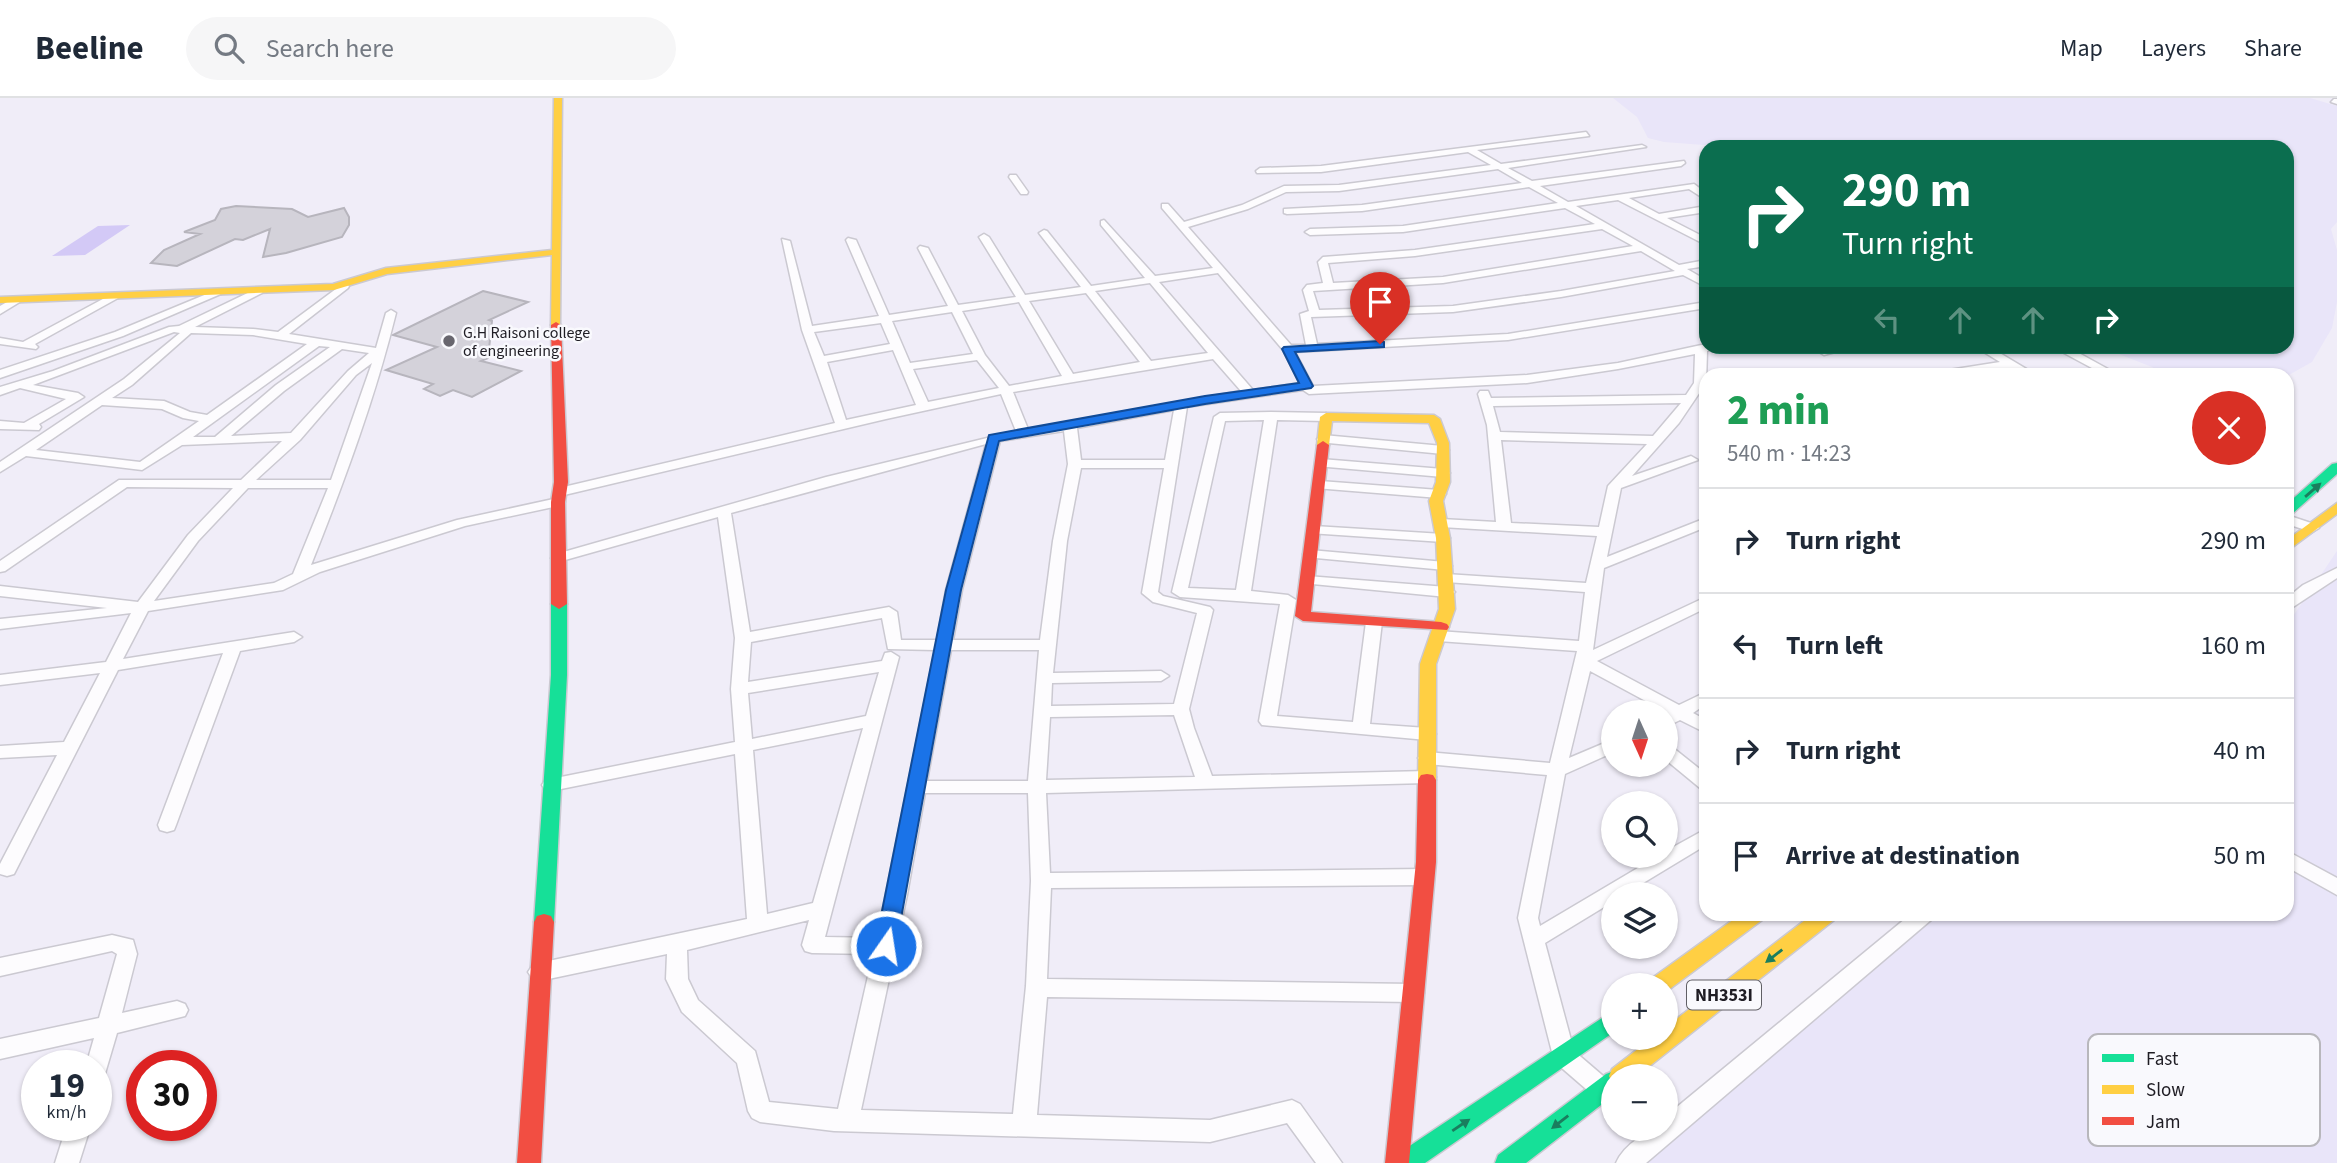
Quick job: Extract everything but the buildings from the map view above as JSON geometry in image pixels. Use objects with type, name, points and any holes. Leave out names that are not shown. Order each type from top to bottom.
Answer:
[{"type":"main road","points":[[529,1163],[558,675],[558,98]]},
{"type":"main road","points":[[0,300],[218,293],[344,285],[386,271],[556,252]]},
{"type":"main road","points":[[1397,1163],[1424,877],[1428,664],[1447,609],[1442,531],[1436,501],[1443,473],[1443,450],[1434,419],[1326,417],[1303,616],[1439,631]]},
{"type":"main road","points":[[2294,505],[2337,467]]},
{"type":"main road","points":[[2294,542],[2337,507]]},
{"type":"main road","name":"NH353I","points":[[1675,973],[1746,921]]},
{"type":"main road","name":"NH353I","points":[[1635,1064],[1819,921]]},
{"type":"main road","points":[[1405,1163],[1601,1029]]},
{"type":"main road","points":[[1507,1163],[1601,1090]]},
{"type":"street","points":[[1260,170],[1321,169],[1586,134]]},
{"type":"street","points":[[1182,226],[1245,207],[1284,189],[1339,188],[1642,147]]},
{"type":"street","points":[[1469,149],[1699,280]]},
{"type":"street","points":[[1287,211],[1362,208],[1681,163]]},
{"type":"street","points":[[1426,176],[1469,202]]},
{"type":"street","points":[[1013,177],[1024,192]]},
{"type":"street","points":[[1310,232],[1384,231],[1691,186],[1699,192]]},
{"type":"street","points":[[1620,197],[1699,238]]},
{"type":"street","points":[[1165,206],[1288,349],[1309,390],[1527,379],[1618,366],[1699,350]]},
{"type":"street","points":[[1480,208],[1490,214]]},
{"type":"street","points":[[1657,217],[1699,210]]},
{"type":"street","points":[[1104,223],[1250,394]]},
{"type":"street","points":[[1329,286],[1324,260],[1391,255],[1604,226]]},
{"type":"street","points":[[1384,231],[1391,255]]},
{"type":"street","points":[[1044,233],[1148,365]]},
{"type":"street","points":[[1692,234],[1699,233]]},
{"type":"street","points":[[984,237],[1020,298],[1049,340],[1069,378]]},
{"type":"street","points":[[851,240],[923,406]]},
{"type":"street","points":[[785,241],[808,330],[842,426]]},
{"type":"street","points":[[923,248],[980,356],[1004,388],[1023,433]]},
{"type":"street","points":[[1315,314],[1309,288],[1443,281],[1642,248]]},
{"type":"street","points":[[1312,348],[1303,315],[1453,309],[1560,295],[1699,264]]},
{"type":"street","points":[[808,330],[1220,270]]},
{"type":"street","points":[[280,337],[344,285]]},
{"type":"street","points":[[183,330],[258,291]]},
{"type":"street","points":[[0,374],[139,326],[218,293]]},
{"type":"street","points":[[24,345],[114,296]]},
{"type":"street","points":[[0,311],[18,300]]},
{"type":"street","points":[[1288,349],[1508,337],[1699,306]]},
{"type":"street","points":[[299,577],[337,484],[391,313]]},
{"type":"street","points":[[0,391],[57,373],[173,329],[253,332],[380,352]]},
{"type":"street","points":[[3,464],[62,429],[102,401],[185,335],[183,330]]},
{"type":"street","points":[[0,341],[61,353]]},
{"type":"street","points":[[0,568],[59,530],[124,483],[142,466],[317,342]]},
{"type":"street","points":[[218,441],[280,388],[339,346]]},
{"type":"street","points":[[820,360],[897,346]]},
{"type":"street","points":[[7,869],[142,607],[165,569],[242,483],[295,437],[352,373],[380,352]]},
{"type":"street","points":[[1993,354],[2018,368]]},
{"type":"street","points":[[2072,354],[2099,368]]},
{"type":"street","points":[[0,624],[278,587],[314,569],[462,523],[842,426],[1004,388],[1216,355]]},
{"type":"street","points":[[906,367],[980,356]]},
{"type":"street","points":[[1986,368],[2010,364]]},
{"type":"street","points":[[0,379],[46,392],[78,397],[25,427]]},
{"type":"street","points":[[1481,382],[1494,436],[1504,527]]},
{"type":"street","points":[[558,558],[724,510],[994,438],[1181,404],[1307,386]]},
{"type":"street","points":[[1601,1080],[1564,1056],[1528,918],[1557,771],[1585,654],[1593,588],[1615,486],[1699,388]]},
{"type":"street","points":[[1486,402],[1689,399]]},
{"type":"street","points":[[102,401],[164,405],[187,415],[209,419]]},
{"type":"street","points":[[1181,404],[1150,593],[1158,599],[1202,607],[1205,611],[1181,709],[1185,728],[1206,783]]},
{"type":"street","points":[[1243,595],[1271,416]]},
{"type":"street","points":[[1326,417],[1220,417],[1180,592],[1288,600],[1268,721],[1427,734]]},
{"type":"street","points":[[0,425],[62,429]]},
{"type":"street","points":[[1024,1125],[1037,986],[1041,881],[1037,787],[1044,678],[1060,541],[1075,464],[1070,426]]},
{"type":"street","points":[[1494,436],[1656,440]]},
{"type":"street","points":[[179,441],[295,437]]},
{"type":"street","points":[[847,1120],[886,946],[954,590],[994,438]]},
{"type":"street","points":[[1323,439],[1443,450]]},
{"type":"street","points":[[24,452],[142,466]]},
{"type":"street","points":[[1615,486],[1691,460]]},
{"type":"street","points":[[1321,463],[1443,473]]},
{"type":"street","points":[[1075,464],[1171,464]]},
{"type":"street","points":[[124,483],[337,484]]},
{"type":"street","points":[[1320,485],[1439,494]]},
{"type":"street","points":[[724,510],[743,638],[739,689],[758,924]]},
{"type":"street","points":[[2294,522],[2312,528]]},
{"type":"street","points":[[1597,566],[1699,525]]},
{"type":"street","points":[[1314,530],[1442,531],[1504,527],[1604,533]]},
{"type":"street","points":[[1310,554],[1446,579]]},
{"type":"street","points":[[2294,600],[2308,588],[2337,572]]},
{"type":"street","points":[[1307,580],[1446,579],[1593,588]]},
{"type":"street","points":[[0,591],[142,607]]},
{"type":"street","points":[[1585,654],[1699,605]]},
{"type":"street","points":[[743,638],[889,612],[894,645],[812,945],[886,946]]},
{"type":"street","points":[[1362,728],[1374,622]]},
{"type":"street","points":[[1439,631],[1585,654],[1650,700]]},
{"type":"street","points":[[0,680],[112,666],[294,637]]},
{"type":"street","points":[[894,645],[1049,645]]},
{"type":"street","points":[[167,825],[233,647]]},
{"type":"street","points":[[739,689],[889,665]]},
{"type":"street","points":[[1044,678],[1161,676]]},
{"type":"street","points":[[1678,714],[1699,701]]},
{"type":"street","points":[[1042,712],[1181,709]]},
{"type":"street","points":[[1678,718],[1699,725]]},
{"type":"street","points":[[551,785],[874,720]]},
{"type":"street","points":[[0,752],[70,748]]},
{"type":"street","points":[[1427,758],[1557,771],[1601,751]]},
{"type":"street","points":[[1678,761],[1699,777]]},
{"type":"street","points":[[918,787],[1037,787],[1427,777]]},
{"type":"street","points":[[1532,940],[1699,840]]},
{"type":"street","points":[[2294,862],[2337,887]]},
{"type":"street","points":[[1041,881],[1424,877]]},
{"type":"street","points":[[539,972],[677,944],[822,909]]},
{"type":"street","points":[[1628,1163],[1916,921]]},
{"type":"street","points":[[0,967],[112,943],[125,946],[127,954],[103,1050]]},
{"type":"street","points":[[677,944],[677,979],[691,1006],[747,1058],[760,1111],[847,1120],[1210,1131],[1293,1111],[1330,1163]]},
{"type":"street","points":[[1037,986],[1413,992]]},
{"type":"street","points":[[0,1049],[177,1010]]},
{"type":"street","points":[[67,1163],[74,1141]]},
{"type":"shaded area","points":[[1613,98],[2310,98],[2337,106],[2337,222],[2331,229],[2337,250],[2337,302],[2332,328],[2312,362],[2294,372],[2294,368],[2153,368],[2119,354],[2294,354],[2294,140],[1699,140],[1699,145],[1648,138],[1637,117]]},
{"type":"shaded area","points":[[130,225],[85,255],[52,256],[98,226]]},
{"type":"shaded area","points":[[2337,551],[2337,1163],[1622,1163],[1650,1141],[1678,1141],[1678,1118],[1926,921],[2294,921],[2294,615]]},
{"type":"traffic: fast","points":[[2294,505],[2337,467]]},
{"type":"traffic: fast","points":[[544,922],[559,675],[559,604]]},
{"type":"traffic: fast","points":[[1405,1163],[1601,1029]]},
{"type":"traffic: fast","points":[[1507,1163],[1601,1091]]},
{"type":"traffic: slow","points":[[556,325],[558,98]]},
{"type":"traffic: slow","points":[[0,300],[334,287],[386,271],[556,252]]},
{"type":"traffic: slow","points":[[1323,445],[1326,417],[1434,419],[1443,443],[1443,482],[1436,501],[1443,538],[1447,609],[1428,664],[1427,780]]},
{"type":"traffic: slow","points":[[2294,541],[2337,507]]},
{"type":"traffic: slow","points":[[1675,973],[1746,921]]},
{"type":"traffic: slow","points":[[1635,1064],[1818,921]]},
{"type":"traffic: jam","points":[[556,325],[561,482],[558,502],[559,604]]},
{"type":"traffic: jam","points":[[1323,445],[1303,616],[1441,627]]},
{"type":"traffic: jam","points":[[1397,1163],[1426,862],[1427,780]]},
{"type":"traffic: jam","points":[[529,1163],[544,922]]},
{"type":"place","name":"G.H Raisoni college of engineering","points":[[449,341]]},
{"type":"route","points":[[886,946],[954,590],[994,438],[1205,400],[1307,386],[1288,349],[1380,344]]}]
